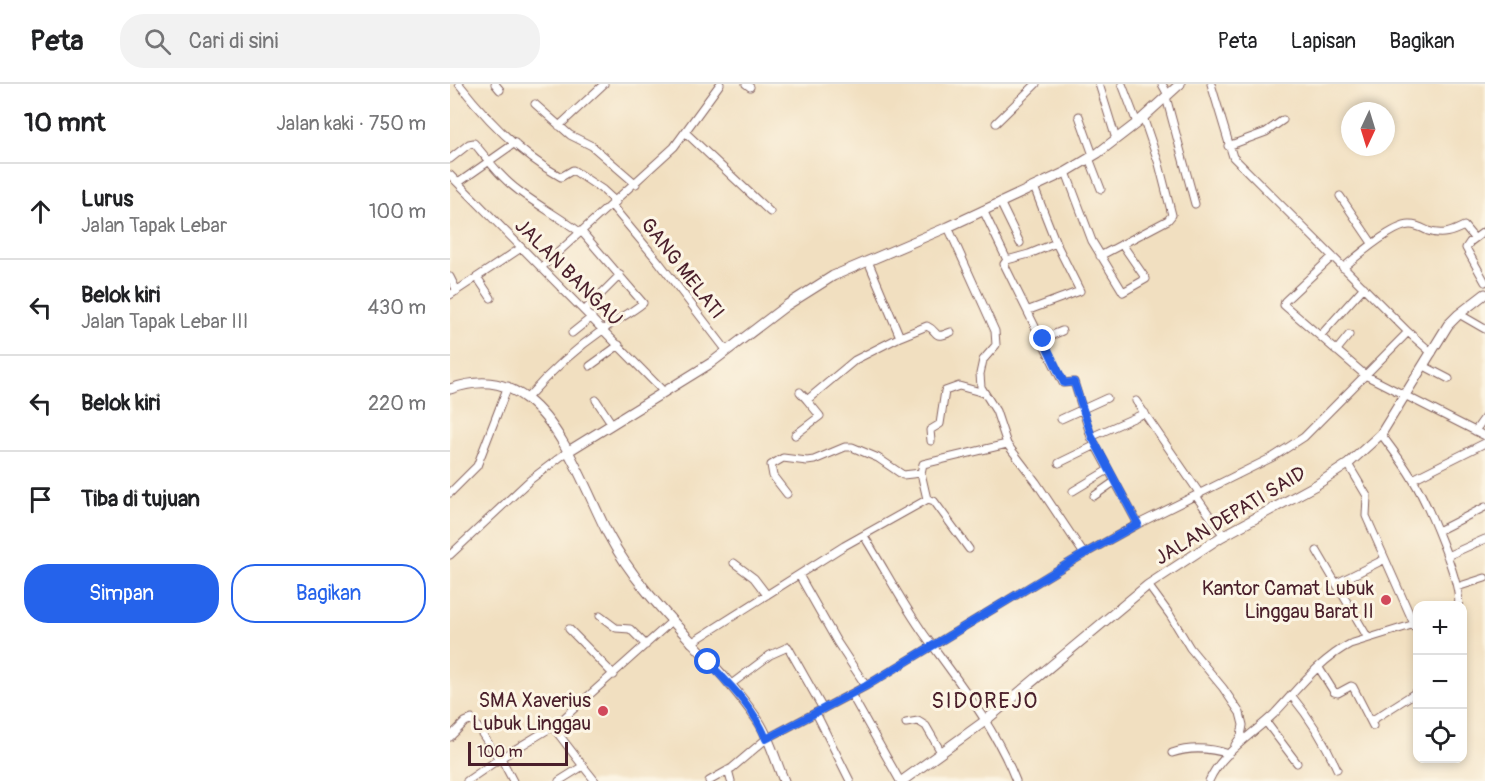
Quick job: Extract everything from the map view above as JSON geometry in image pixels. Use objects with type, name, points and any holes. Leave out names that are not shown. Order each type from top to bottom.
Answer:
[{"type":"street","points":[[458,183],[514,143],[459,84]]},
{"type":"street","points":[[559,126],[604,84]]},
{"type":"street","points":[[996,123],[1036,84]]},
{"type":"street","points":[[1099,84],[1116,139]]},
{"type":"street","points":[[1100,256],[1171,218],[1173,212],[1140,120],[1122,84]]},
{"type":"street","points":[[1162,84],[1195,204]]},
{"type":"street","points":[[450,555],[530,480],[567,452],[727,351],[787,305],[832,276],[948,227],[1066,172],[1116,139],[1180,84]]},
{"type":"street","points":[[1211,84],[1228,146],[1237,162],[1432,353]]},
{"type":"street","points":[[542,267],[636,184],[686,133],[718,85]]},
{"type":"street","points":[[535,104],[574,138],[592,146],[636,184]]},
{"type":"street","points":[[1079,116],[1101,189]]},
{"type":"street","points":[[1228,146],[1266,132],[1283,120]]},
{"type":"street","points":[[686,133],[770,212]]},
{"type":"street","points":[[450,159],[472,143],[518,190],[582,233],[643,303],[603,329],[550,373],[527,398]]},
{"type":"street","name":"GANG MELATI","points":[[514,143],[557,175],[563,178],[573,170],[603,190],[727,351]]},
{"type":"street","points":[[1066,172],[1092,241],[1121,291],[1126,291],[1146,279],[1122,244]]},
{"type":"street","name":"JALAN BANGAU","points":[[450,174],[664,392]]},
{"type":"street","points":[[1029,310],[1080,291],[1056,243],[1034,187]]},
{"type":"street","points":[[1340,196],[1372,243]]},
{"type":"street","points":[[1000,202],[1020,243]]},
{"type":"street","points":[[983,210],[1007,260]]},
{"type":"street","points":[[1343,267],[1372,243],[1404,226],[1410,225],[1442,233],[1451,233],[1464,226],[1474,238]]},
{"type":"street","points":[[948,227],[995,331],[996,345],[985,357],[981,368],[980,380],[984,393],[996,411],[1007,444],[1036,482],[1084,554]]},
{"type":"street","points":[[1485,231],[1468,244],[1467,250],[1485,282]]},
{"type":"street","points":[[1056,243],[1007,260],[1004,262],[1005,267],[1029,310],[1064,383],[1074,382],[1092,437],[1138,524]]},
{"type":"street","points":[[450,295],[521,248]]},
{"type":"street","points":[[1332,257],[1284,305],[1365,375],[1485,436]]},
{"type":"street","points":[[868,261],[900,337]]},
{"type":"street","points":[[585,310],[620,275]]},
{"type":"street","points":[[450,277],[457,291]]},
{"type":"street","points":[[477,277],[491,298]]},
{"type":"street","points":[[1320,336],[1364,287]]},
{"type":"street","name":"JALAN DEPATI SAID","points":[[901,781],[985,721],[1148,585],[1224,536],[1299,495],[1348,464],[1381,434],[1448,325],[1485,294]]},
{"type":"street","points":[[1459,314],[1485,329]]},
{"type":"street","points":[[572,333],[592,317]]},
{"type":"street","points":[[807,400],[855,360],[900,337],[927,326],[940,337],[951,332]]},
{"type":"street","points":[[1043,339],[1062,331]]},
{"type":"street","points":[[709,781],[728,770],[766,739],[866,686],[1084,554],[1138,524],[1273,457],[1304,437],[1408,332]]},
{"type":"street","points":[[1335,351],[1349,335]]},
{"type":"street","points":[[590,366],[619,345]]},
{"type":"street","points":[[1424,366],[1449,379]]},
{"type":"street","points":[[450,388],[477,383],[508,386],[527,398],[542,412],[567,452],[628,568],[759,722],[784,781]]},
{"type":"street","points":[[450,493],[477,466],[508,386]]},
{"type":"street","points":[[931,441],[930,430],[940,424],[945,392],[959,386],[984,393]]},
{"type":"street","points":[[795,435],[820,416],[800,392]]},
{"type":"street","points":[[1061,419],[1107,398]]},
{"type":"street","points":[[596,400],[612,424]]},
{"type":"street","points":[[1137,401],[1224,536]]},
{"type":"street","points":[[1092,437],[1145,413]]},
{"type":"street","points":[[1475,431],[1485,417]]},
{"type":"street","points":[[1381,434],[1413,479],[1438,531],[1460,601]]},
{"type":"street","points":[[1413,479],[1485,443]]},
{"type":"street","points":[[927,499],[921,473],[923,464],[1007,444]]},
{"type":"street","points":[[1059,463],[1096,445]]},
{"type":"street","points":[[787,494],[771,471],[771,465],[775,461],[783,458],[814,460],[845,447],[852,447],[879,458],[903,475],[921,473]]},
{"type":"street","points":[[1348,464],[1366,496],[1366,516],[1413,618]]},
{"type":"street","points":[[1073,491],[1108,470]]},
{"type":"street","points":[[1094,496],[1114,482]]},
{"type":"street","points":[[691,643],[844,546],[927,499],[934,501],[969,549]]},
{"type":"street","points":[[1438,531],[1485,507]]},
{"type":"street","points":[[864,536],[923,632],[985,721],[1001,748],[1016,781]]},
{"type":"street","points":[[1447,556],[1485,539]]},
{"type":"street","points":[[1317,551],[1368,638]]},
{"type":"street","points":[[1337,583],[1386,559]]},
{"type":"street","points":[[734,563],[754,578],[767,595]]},
{"type":"street","points":[[799,575],[837,642],[866,686]]},
{"type":"street","points":[[1457,587],[1485,578]]},
{"type":"street","points":[[1148,585],[1190,648],[1240,713],[1243,726],[1241,736],[1231,752]]},
{"type":"street","points":[[600,615],[616,628],[630,629],[646,645]]},
{"type":"street","points":[[467,781],[500,758],[553,727],[672,621]]},
{"type":"street","points":[[1207,781],[1217,766],[1231,752],[1266,722],[1318,668],[1341,649],[1368,638],[1413,625]]},
{"type":"street","points":[[569,629],[614,675]]},
{"type":"street","points":[[730,686],[770,655],[788,646],[850,781]]},
{"type":"street","points":[[1318,668],[1334,692],[1338,693],[1353,687],[1372,724],[1413,695]]},
{"type":"street","points":[[851,694],[901,781]]},
{"type":"street","points":[[1291,695],[1327,747],[1336,769]]},
{"type":"street","points":[[450,737],[465,722],[472,719],[500,758],[513,781]]},
{"type":"street","points":[[906,723],[918,720],[926,726],[941,752]]},
{"type":"street","points":[[1266,722],[1297,763]]},
{"type":"street","points":[[553,727],[595,781]]},
{"type":"street","points":[[1172,753],[1197,749],[1231,752]]},
{"type":"street","points":[[559,781],[583,766]]},
{"type":"street","points":[[728,770],[731,781]]},
{"type":"place","name":"Kantor Camat Lubuk Linggau Barat II","points":[[1386,600]]},
{"type":"place","name":"SMA Xaverius Lubuk Linggau","points":[[603,711]]},
{"type":"district","name":"SIDOREJO","points":[[985,700]]},
{"type":"route","points":[[708,662],[759,722],[766,739],[866,686],[1084,554],[1138,524],[1092,437],[1074,382],[1064,383],[1043,339]]}]
